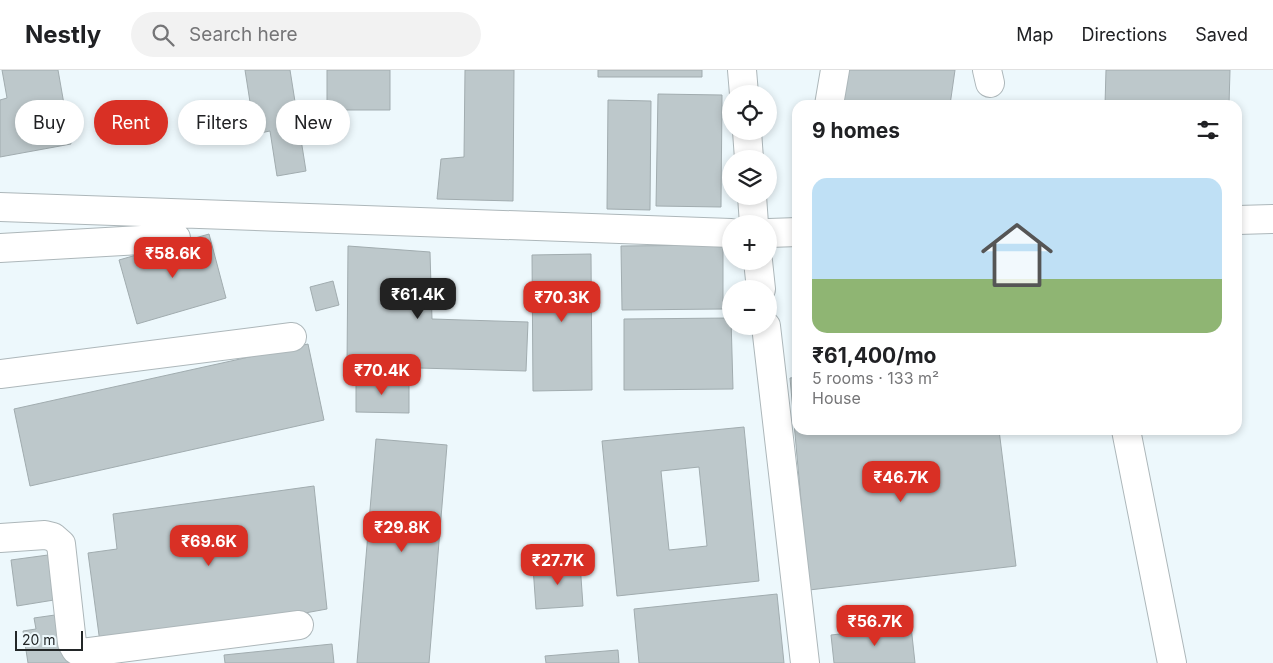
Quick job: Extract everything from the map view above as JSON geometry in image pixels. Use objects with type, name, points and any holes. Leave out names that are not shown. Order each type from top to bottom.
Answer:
[{"type":"lane","points":[[742,70],[743,85]]},
{"type":"lane","points":[[830,100],[835,70]]},
{"type":"lane","points":[[0,207],[722,233]]},
{"type":"lane","points":[[52,209],[54,245]]},
{"type":"lane","points":[[1242,220],[1273,219]]},
{"type":"lane","points":[[777,233],[792,232]]},
{"type":"lane","points":[[0,248],[176,238]]},
{"type":"lane","points":[[767,335],[805,663]]},
{"type":"lane","points":[[0,374],[292,338]]},
{"type":"lane","points":[[1127,435],[1172,663]]},
{"type":"lane","points":[[0,538],[45,535],[53,537],[61,544],[72,643],[76,650],[82,653],[299,625]]},
{"type":"building","points":[[2,70],[58,70],[63,100],[15,100],[15,145],[66,145],[0,157],[0,100],[7,98]]},
{"type":"building","points":[[245,70],[290,70],[295,100],[276,100],[276,145],[302,145],[306,171],[277,176],[270,131],[266,132],[266,100],[250,100]]},
{"type":"building","points":[[327,70],[390,70],[390,110],[350,110],[350,100],[327,100]]},
{"type":"building","points":[[465,70],[514,70],[513,201],[437,199],[441,159],[464,157]]},
{"type":"building","points":[[598,70],[702,70],[702,77],[598,77]]},
{"type":"building","points":[[848,70],[955,70],[951,100],[844,100]]},
{"type":"building","points":[[1106,70],[1230,70],[1229,100],[1105,100]]},
{"type":"building","points":[[658,94],[722,95],[721,207],[656,206]]},
{"type":"building","points":[[608,100],[651,101],[650,210],[607,209]]},
{"type":"building","points":[[209,234],[226,298],[137,324],[119,260]]},
{"type":"building","points":[[722,245],[722,309],[622,310],[621,246]]},
{"type":"building","points":[[348,246],[430,252],[432,319],[528,322],[526,371],[347,366]]},
{"type":"building","points":[[591,254],[592,390],[533,391],[532,255]]},
{"type":"building","points":[[333,281],[339,305],[316,311],[310,287]]},
{"type":"building","points":[[722,318],[722,335],[731,335],[733,389],[624,390],[624,319]]},
{"type":"building","points":[[308,344],[324,420],[30,486],[14,409]]},
{"type":"building","points":[[790,378],[792,378],[792,400]]},
{"type":"building","points":[[356,379],[409,380],[409,413],[356,412]]},
{"type":"building","points":[[744,427],[759,581],[617,596],[602,441]],"holes":[[[699,467],[707,546],[669,550],[661,471]]]},
{"type":"building","points":[[795,435],[1000,435],[1016,566],[809,590]]},
{"type":"building","points":[[376,439],[447,445],[429,663],[357,663]]},
{"type":"building","points":[[314,486],[327,609],[101,650],[88,553],[117,549],[113,514]]},
{"type":"building","points":[[48,555],[54,600],[17,606],[11,560]]},
{"type":"building","points":[[580,563],[583,606],[536,609],[533,567]]},
{"type":"building","points":[[777,594],[784,663],[639,663],[634,609]]},
{"type":"building","points":[[62,614],[70,663],[28,663],[23,631],[36,629],[34,618]]},
{"type":"building","points":[[911,626],[915,663],[834,663],[831,635]]},
{"type":"building","points":[[332,644],[334,663],[225,663],[224,655]]},
{"type":"building","points":[[618,650],[619,663],[546,663],[545,656]]}]
